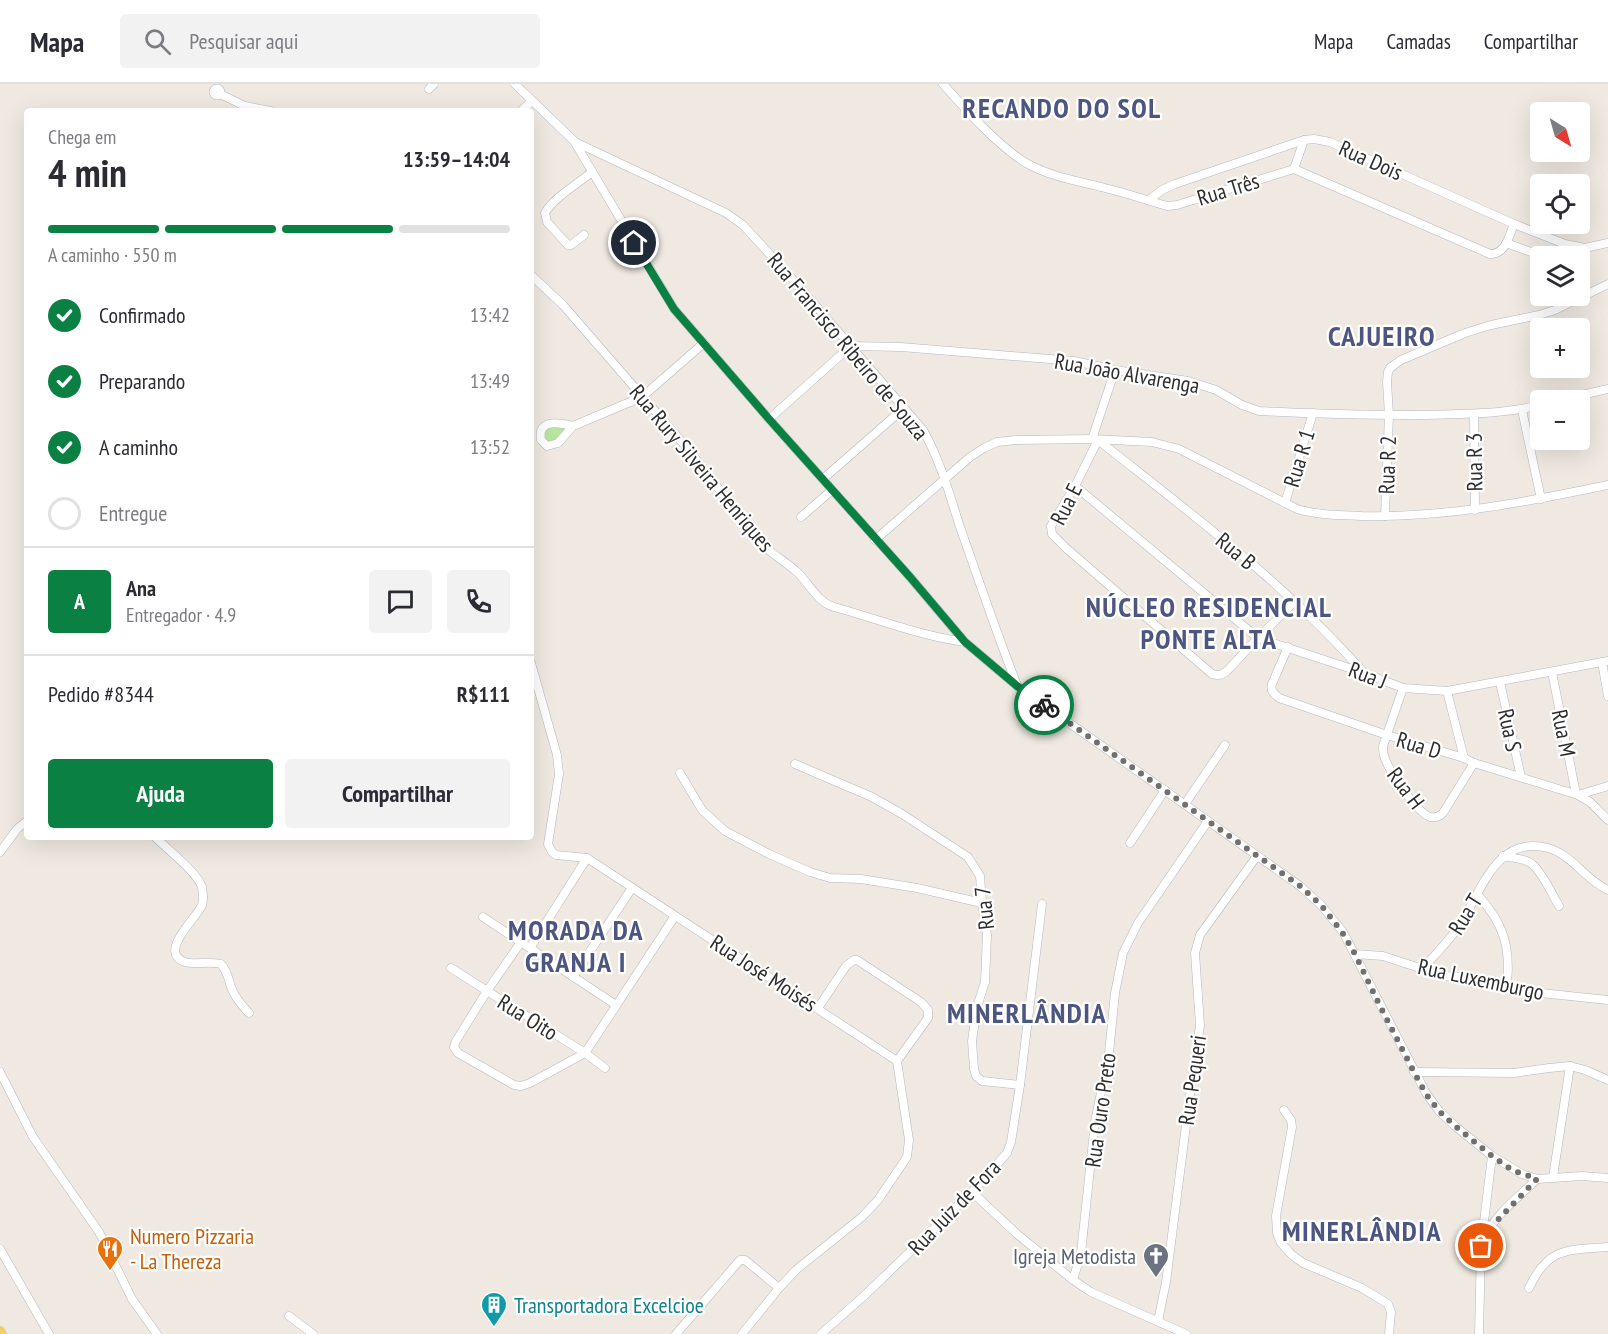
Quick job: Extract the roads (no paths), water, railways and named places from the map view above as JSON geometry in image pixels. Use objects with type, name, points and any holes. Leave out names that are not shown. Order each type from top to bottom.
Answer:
[{"type":"street","points":[[515,84],[574,141],[674,309],[965,642],[1017,686],[1300,886],[1331,916],[1355,954],[1426,1094],[1455,1126],[1512,1170],[1537,1179],[1582,1176],[1608,1178]]},
{"type":"street","name":"Rua Três","points":[[943,84],[999,142],[1027,163],[1070,180],[1107,188],[1167,206],[1294,169]]},
{"type":"street","points":[[220,94],[245,106],[255,108]]},
{"type":"street","points":[[524,108],[532,100]]},
{"type":"street","name":"Rua Dois","points":[[1149,200],[1175,183],[1304,140],[1314,139],[1329,142],[1514,224],[1579,248],[1608,243]]},
{"type":"street","points":[[1304,140],[1294,169],[1490,254],[1500,252],[1514,224]]},
{"type":"street","name":"Rua Francisco Ribeiro de Souza","points":[[574,141],[694,197],[726,213],[743,225],[852,346],[922,430],[930,443],[944,479],[994,627],[1017,686]]},
{"type":"street","points":[[584,235],[568,245],[547,222],[545,213],[592,172]]},
{"type":"street","points":[[1506,243],[1530,252]]},
{"type":"street","name":"Rua Rury Silveira Henriques","points":[[534,278],[563,305],[688,449],[760,542],[772,554],[798,572],[824,602],[914,632],[965,642]]},
{"type":"street","name":"Rua R 2","points":[[1385,516],[1389,415],[1387,382],[1388,372],[1396,362],[1477,329],[1547,312],[1608,284]]},
{"type":"street","points":[[573,426],[642,397],[704,343]]},
{"type":"street","points":[[769,419],[852,346]]},
{"type":"street","name":"Rua João Alvarenga","points":[[852,346],[901,347],[1074,361],[1188,381],[1216,390],[1242,405],[1259,411],[1389,415],[1474,414],[1530,408]]},
{"type":"street","name":"Rua E","points":[[1115,370],[1095,439],[1076,486],[1051,526],[1052,534],[1066,549],[1217,676],[1226,672],[1295,601]]},
{"type":"street","points":[[1590,393],[1608,389]]},
{"type":"street","points":[[823,479],[904,408]]},
{"type":"street","points":[[1522,410],[1541,499]]},
{"type":"street","name":"Rua R 1","points":[[1285,503],[1313,413]]},
{"type":"street","name":"Rua R 3","points":[[1474,414],[1475,510]]},
{"type":"street","points":[[875,540],[969,458],[997,442],[1016,440],[1095,439],[1152,442],[1179,449],[1306,512],[1345,515],[1385,516],[1475,510],[1608,485]]},
{"type":"street","name":"Rua B","points":[[1095,439],[1185,508],[1295,601],[1335,640],[1364,673]]},
{"type":"street","name":"Rua J","points":[[1076,486],[1258,638],[1403,688],[1447,691],[1605,662]]},
{"type":"street","points":[[801,517],[832,490]]},
{"type":"street","name":"Rua D","points":[[1288,647],[1273,680],[1271,688],[1275,695],[1387,735],[1577,795],[1590,802],[1608,820]]},
{"type":"street","points":[[996,669],[1007,659]]},
{"type":"street","points":[[1605,662],[1608,696]]},
{"type":"street","name":"Rua M","points":[[1552,672],[1577,795]]},
{"type":"street","name":"Rua José Moisés","points":[[534,673],[551,731],[559,774],[548,844],[552,852],[555,855],[587,858],[897,1061]]},
{"type":"street","name":"Rua S","points":[[1500,682],[1521,777]]},
{"type":"street","name":"Rua H","points":[[1403,688],[1383,746],[1384,755],[1387,764],[1408,796],[1427,816],[1436,817],[1443,813],[1473,763]]},
{"type":"street","points":[[1447,691],[1464,758]]},
{"type":"street","points":[[1185,804],[1225,745]]},
{"type":"street","name":"Rua 7","points":[[795,764],[872,797],[968,857],[980,876],[987,935],[985,982],[977,1007],[972,1041],[974,1069],[976,1076],[982,1081],[1020,1086]]},
{"type":"street","points":[[680,773],[702,810],[725,831],[810,872],[830,878],[861,879],[917,888],[982,903]]},
{"type":"street","points":[[1577,795],[1608,786]]},
{"type":"street","points":[[1130,843],[1165,790]]},
{"type":"street","name":"Rua Ouro Preto","points":[[1073,1280],[1081,1253],[1095,1122],[1123,953],[1138,923],[1208,821]]},
{"type":"street","points":[[0,852],[24,823]]},
{"type":"street","points":[[158,840],[191,872],[202,888],[201,907],[176,943],[174,949],[177,956],[187,963],[221,964],[228,974],[236,998],[249,1013]]},
{"type":"street","points":[[1503,856],[1526,847],[1546,847],[1570,858],[1588,877],[1608,890]]},
{"type":"street","name":"Rua Pequeri","points":[[1158,1321],[1166,1282],[1200,1025],[1195,953],[1204,928],[1257,856]]},
{"type":"street","points":[[1503,856],[1532,864],[1538,870],[1559,906]]},
{"type":"street","name":"Rua T","points":[[1422,969],[1440,951],[1458,927],[1490,870],[1503,856]]},
{"type":"street","points":[[531,948],[587,858]]},
{"type":"street","points":[[573,977],[632,888]]},
{"type":"street","points":[[1478,895],[1498,922],[1506,941],[1509,957],[1507,984]]},
{"type":"street","name":"Rua Juiz de Fora","points":[[821,1334],[972,1192],[1007,1153],[1020,1086],[1042,903]]},
{"type":"street","points":[[521,942],[487,991],[454,1047],[458,1053],[518,1086],[530,1083],[585,1053],[675,916]]},
{"type":"street","points":[[483,917],[616,1005]]},
{"type":"street","name":"Rua Luxemburgo","points":[[1355,954],[1383,956],[1444,976],[1473,978],[1541,993],[1608,1000]]},
{"type":"street","points":[[742,1334],[797,1269],[862,1217],[878,1200],[907,1157],[909,1140],[897,1061],[928,1018],[928,1010],[921,1002],[857,960],[846,966],[818,1008]]},
{"type":"street","name":"Rua Oito","points":[[451,968],[605,1068]]},
{"type":"street","points":[[1414,1072],[1514,1073],[1570,1066],[1608,1080]]},
{"type":"street","points":[[1553,1177],[1570,1066]]},
{"type":"street","points":[[0,1072],[33,1137],[99,1232],[132,1299],[157,1334]]},
{"type":"street","points":[[1284,1110],[1291,1120],[1292,1127],[1276,1216],[1277,1233],[1281,1243],[1303,1263],[1362,1288],[1388,1304],[1391,1312],[1389,1334]]},
{"type":"street","points":[[1479,1334],[1481,1246],[1492,1156]]},
{"type":"street","points":[[1481,1246],[1488,1231],[1501,1215],[1537,1179]]},
{"type":"street","points":[[972,1192],[1017,1234],[1091,1292],[1186,1334]]},
{"type":"street","points":[[1485,1209],[1491,1214],[1501,1215]]},
{"type":"street","points":[[1529,1288],[1542,1267],[1558,1253],[1608,1247]]},
{"type":"street","points":[[0,1249],[49,1334]]},
{"type":"street","points":[[676,1334],[740,1260],[745,1260],[779,1288]]},
{"type":"street","points":[[289,1317],[313,1334]]},
{"type":"place","name":"Numero Pizzaria - La Thereza","points":[[110,1272]]},
{"type":"place","name":"Igreja Metodista","points":[[1156,1279]]},
{"type":"place","name":"Transportadora Excelcioe","points":[[494,1328]]},
{"type":"district","name":"RECANDO DO SOL","points":[[1062,108]]},
{"type":"district","name":"CAJUEIRO","points":[[1382,336]]},
{"type":"district","name":"NÚCLEO RESIDENCIAL PONTE ALTA","points":[[1209,623]]},
{"type":"district","name":"MORADA DA GRANJA I","points":[[576,946]]},
{"type":"district","name":"MINERLÂNDIA","points":[[1027,1013]]},
{"type":"district","name":"MINERLÂNDIA","points":[[1362,1231]]}]
